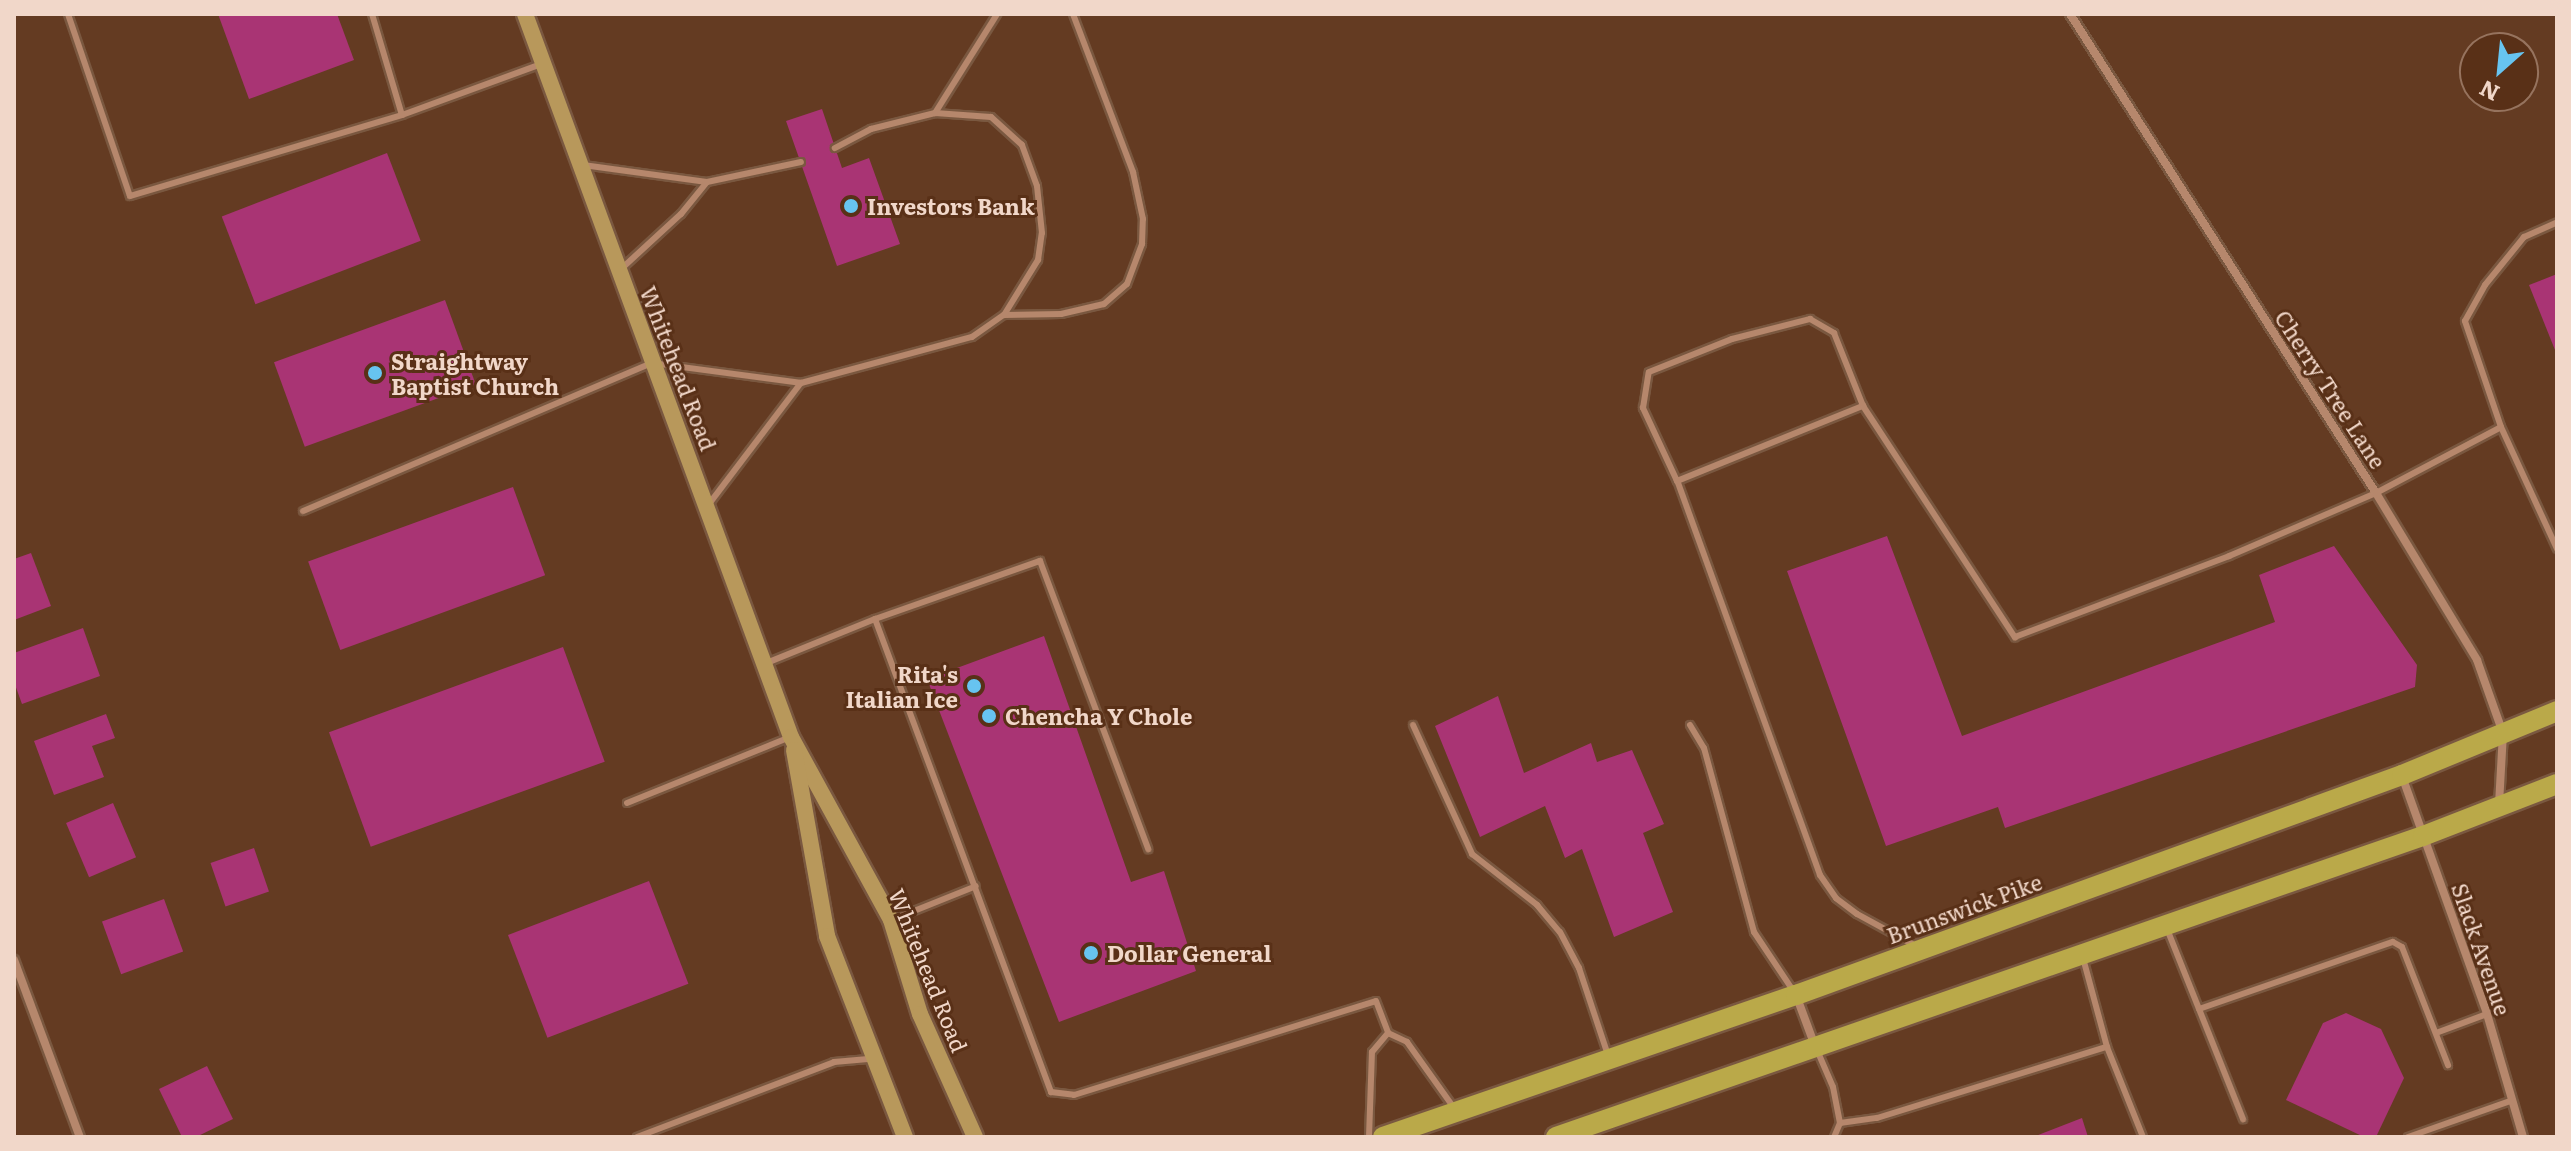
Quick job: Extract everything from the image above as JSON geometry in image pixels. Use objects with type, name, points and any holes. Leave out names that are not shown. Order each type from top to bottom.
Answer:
[{"type":"main road","name":"Whitehead Road","points":[[525,14],[652,363],[709,504],[791,737],[891,920],[920,1014],[975,1137]]},
{"type":"main road","name":"Brunswick Pike","points":[[1383,1137],[1796,995],[2402,775],[2557,711]]},
{"type":"main road","name":"Whitehead Road","points":[[791,737],[827,936],[905,1137]]},
{"type":"main road","points":[[1556,1137],[2423,836],[2557,784]]},
{"type":"street","name":"Cherry Tree Lane","points":[[2070,14],[2376,493],[2477,660],[2503,733],[2499,806]]},
{"type":"street","name":"Slack Avenue","points":[[2402,775],[2487,1014],[2523,1137]]},
{"type":"street","points":[[14,960],[80,1137]]},
{"type":"street","points":[[1796,995],[1815,1047]]},
{"type":"lane","points":[[68,14],[130,196],[402,115],[542,64]]},
{"type":"lane","points":[[372,14],[402,115]]},
{"type":"lane","points":[[935,113],[997,14]]},
{"type":"lane","points":[[1004,315],[1061,314],[1104,304],[1127,284],[1142,244],[1143,219],[1133,172],[1073,14]]},
{"type":"lane","points":[[303,511],[652,363],[801,383],[972,337],[1004,315],[1038,260],[1042,233],[1037,186],[1022,145],[991,117],[935,113],[871,129],[835,148]]},
{"type":"lane","points":[[580,164],[707,182],[801,162]]},
{"type":"lane","points":[[618,271],[681,214],[707,182]]},
{"type":"lane","points":[[2557,222],[2524,237],[2485,285],[2465,321],[2501,427],[2557,549]]},
{"type":"lane","points":[[1920,949],[1857,914],[1836,898],[1820,875],[1691,517],[1643,408],[1649,372],[1732,339],[1810,319],[1834,333],[1863,406],[2015,637],[2229,556],[2376,493],[2501,427]]},
{"type":"lane","points":[[709,504],[801,383]]},
{"type":"lane","points":[[1677,481],[1863,406]]},
{"type":"lane","points":[[763,664],[875,619],[1040,561],[1148,849]]},
{"type":"lane","points":[[875,619],[1051,1092],[1074,1095],[1376,1001],[1388,1033],[1407,1042],[1456,1111]]},
{"type":"lane","points":[[1413,725],[1472,854],[1537,905],[1560,932],[1579,968],[1609,1059]]},
{"type":"lane","points":[[1690,725],[1704,748],[1754,932],[1796,995]]},
{"type":"lane","points":[[627,803],[791,737]]},
{"type":"lane","points":[[891,920],[976,886]]},
{"type":"lane","points":[[2165,925],[2243,1119]]},
{"type":"lane","points":[[2199,1009],[2393,942],[2402,947],[2448,1065]]},
{"type":"lane","points":[[2082,954],[2107,1047],[2143,1137]]},
{"type":"lane","points":[[2436,1033],[2487,1014]]},
{"type":"lane","points":[[1369,1137],[1372,1052],[1388,1033]]},
{"type":"lane","points":[[1815,1047],[1833,1087],[1840,1123],[1834,1137]]},
{"type":"lane","points":[[1840,1123],[1877,1118],[2107,1047]]},
{"type":"lane","points":[[637,1137],[834,1062],[876,1059]]},
{"type":"lane","points":[[2408,1137],[2510,1101]]},
{"type":"building","points":[[218,14],[337,14],[354,60],[249,99]]},
{"type":"building","name":"Investors Bank","points":[[822,109],[842,168],[869,158],[900,244],[837,266],[786,121]]},
{"type":"building","points":[[387,153],[421,241],[255,304],[222,216]]},
{"type":"building","points":[[2557,274],[2557,355],[2529,285]]},
{"type":"building","name":"Straightway Baptist Church","points":[[445,300],[476,385],[305,447],[274,362]]},
{"type":"building","points":[[513,487],[545,575],[340,650],[308,562]]},
{"type":"building","points":[[1887,536],[1962,736],[2275,622],[2259,575],[2334,546],[2417,665],[2415,687],[2005,828],[1998,807],[1886,846],[1787,571]]},
{"type":"building","points":[[31,553],[51,606],[14,620],[14,559]]},
{"type":"building","points":[[83,628],[100,676],[22,704],[14,682],[14,653]]},
{"type":"building","points":[[1044,636],[1131,882],[1164,871],[1196,971],[1059,1022],[927,679]]},
{"type":"building","points":[[563,647],[605,762],[371,847],[329,732]]},
{"type":"building","points":[[1498,696],[1524,773],[1591,743],[1597,762],[1632,750],[1664,824],[1643,833],[1673,912],[1614,937],[1582,849],[1565,858],[1545,806],[1480,837],[1435,726]]},
{"type":"building","points":[[106,714],[115,738],[92,746],[104,777],[54,795],[34,741]]},
{"type":"building","points":[[113,803],[136,857],[89,877],[66,823]]},
{"type":"building","points":[[254,848],[269,891],[225,906],[211,863]]},
{"type":"building","points":[[649,881],[688,984],[547,1038],[508,935]]},
{"type":"building","points":[[164,899],[183,952],[121,974],[102,922]]},
{"type":"building","points":[[2346,1013],[2381,1029],[2404,1078],[2376,1137],[2364,1137],[2286,1100],[2323,1023]]},
{"type":"building","points":[[207,1066],[233,1119],[196,1137],[182,1137],[159,1089]]},
{"type":"building","points":[[2082,1118],[2088,1137],[2033,1137]]},
{"type":"place","name":"Investors Bank","points":[[851,206]]},
{"type":"place","name":"Straightway Baptist Church","points":[[375,373]]},
{"type":"place","name":"Rita's Italian Ice","points":[[974,686]]},
{"type":"place","name":"Chencha Y Chole","points":[[989,716]]},
{"type":"place","name":"Dollar General","points":[[1091,953]]}]
